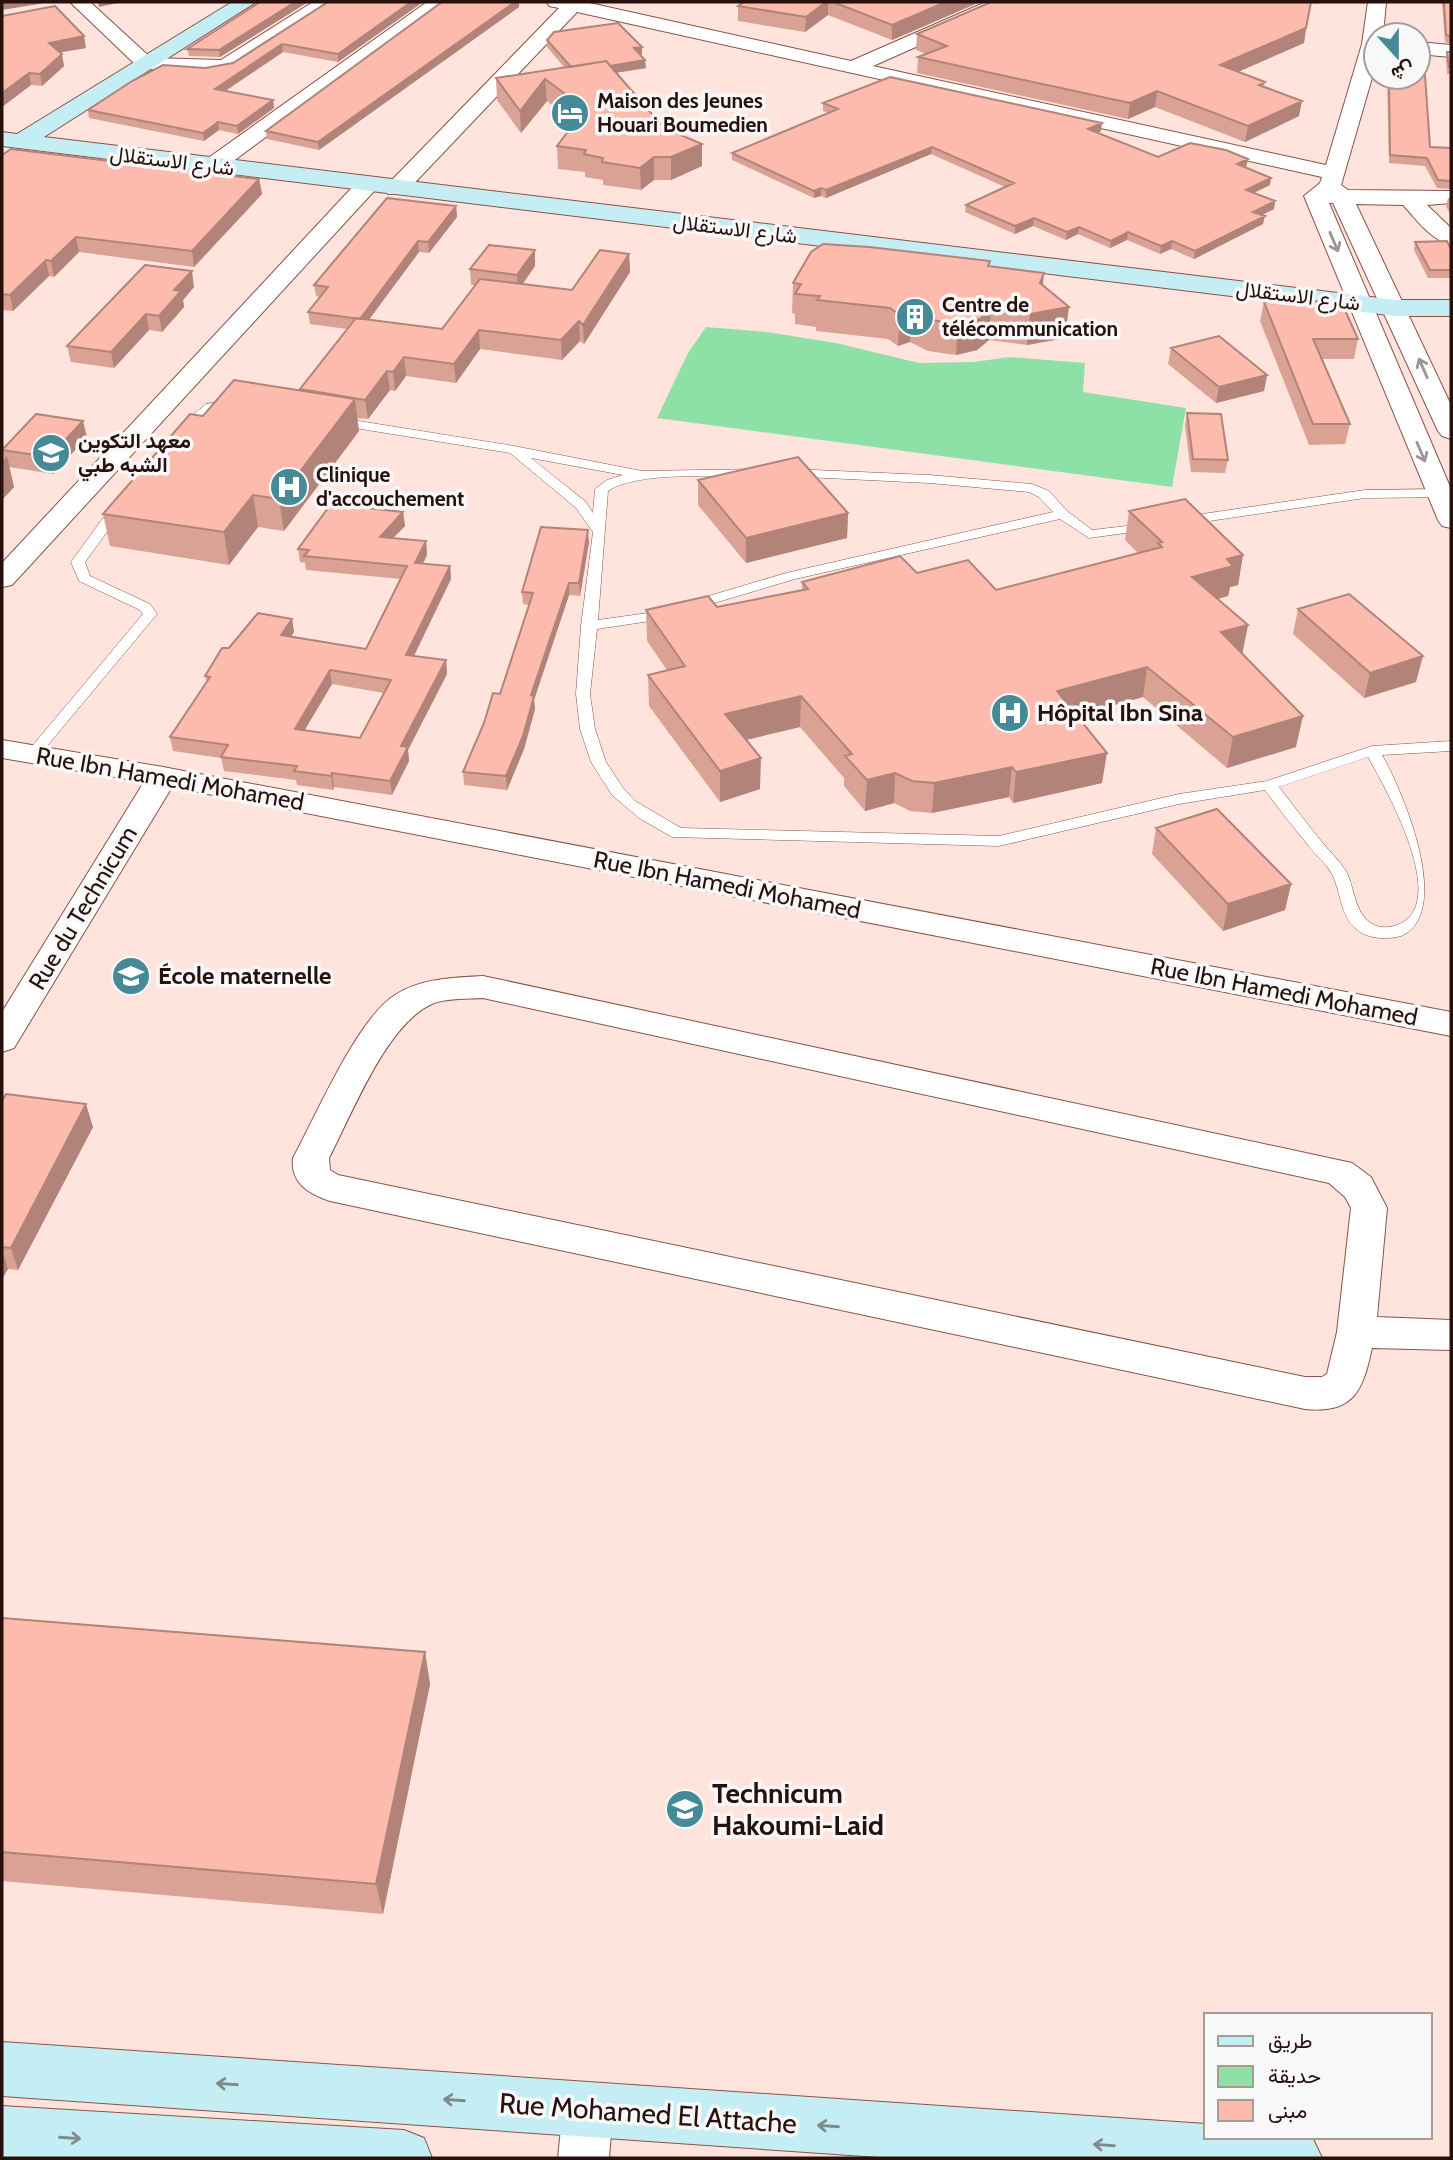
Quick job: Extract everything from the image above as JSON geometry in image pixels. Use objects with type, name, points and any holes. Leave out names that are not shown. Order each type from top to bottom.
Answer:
[{"type":"street","points":[[2,160],[11,140],[146,64],[246,2]]},
{"type":"street","points":[[55,9],[81,3],[146,64],[222,66],[326,2]]},
{"type":"street","points":[[212,166],[439,2]]},
{"type":"street","points":[[851,68],[1001,2]]},
{"type":"street","points":[[1376,21],[1377,2]]},
{"type":"street","points":[[396,188],[568,3],[851,68],[1330,188],[1409,199],[1451,197]]},
{"type":"street","points":[[1432,49],[1451,51]]},
{"type":"street","points":[[1362,83],[1330,188],[1359,303],[1445,492],[1451,520]]},
{"type":"street","name":"شارع الاستقلال","points":[[11,140],[1395,308],[1451,308]]},
{"type":"street","points":[[2,579],[367,185]]},
{"type":"street","points":[[1330,188],[1395,308],[1451,431]]},
{"type":"street","points":[[1409,199],[1451,238]]},
{"type":"street","name":"Rue Ibn Hamedi Mohamed","points":[[17,751],[163,776],[1451,1024]]},
{"type":"street","name":"Rue du Technicum","points":[[2,1041],[163,776]]},
{"type":"street","points":[[483,987],[1339,1172],[1354,1181],[1363,1192],[1369,1208],[1356,1332],[1345,1381],[1340,1387],[1325,1394],[1305,1393],[330,1187],[313,1177],[311,1158],[380,1028],[405,1004],[420,996],[438,990],[483,987]]},
{"type":"street","points":[[1356,1332],[1451,1335]]},
{"type":"street","name":"Rue Mohamed El Attache","points":[[2,2069],[585,2134],[1294,2158]]},
{"type":"street","points":[[2,2134],[404,2158]]},
{"type":"lane","points":[[166,445],[200,412],[213,404],[254,407]]},
{"type":"lane","points":[[321,418],[642,475]]},
{"type":"lane","points":[[513,450],[581,505],[600,532]]},
{"type":"lane","points":[[1445,492],[1365,494],[1094,535],[1062,514],[1041,492],[1026,487],[929,479],[745,471],[642,475],[619,479],[600,492],[600,532],[588,626],[583,694],[584,721],[589,741],[601,766],[620,794],[644,815],[678,833],[999,841],[1179,799],[1269,785],[1372,751],[1451,746]]},
{"type":"lane","points":[[17,751],[150,614],[145,607],[84,578],[79,571],[78,562],[126,496]]},
{"type":"lane","points":[[588,626],[657,616],[791,576],[1062,514]]},
{"type":"lane","points":[[1269,785],[1338,873],[1353,914],[1367,929],[1387,934],[1404,929],[1425,918],[1436,898],[1437,879],[1414,820],[1372,751]]},
{"type":"green space","points":[[706,327],[767,332],[836,343],[919,363],[974,362],[1009,357],[1085,363],[1083,392],[1186,408],[1172,487],[657,418],[688,353]]},
{"type":"building","points":[[260,2],[295,2],[219,50],[187,49]]},
{"type":"building","points":[[328,2],[411,2],[338,54],[282,44],[215,89],[273,100],[237,126],[218,122],[203,133],[88,110],[132,81],[163,65],[205,68],[233,63]]},
{"type":"building","points":[[442,2],[515,2],[318,142],[266,131]]},
{"type":"building","points":[[744,2],[826,2],[806,17],[738,6]]},
{"type":"building","points":[[833,2],[946,2],[892,25]]},
{"type":"building","points":[[991,2],[1311,2],[1306,28],[1220,65],[1265,82],[1259,85],[1302,101],[1248,126],[1157,91],[1130,103],[918,57],[947,46],[917,34]]},
{"type":"building","points":[[1444,2],[1451,2],[1451,36],[1446,35]]},
{"type":"building","points":[[55,6],[84,36],[49,43],[62,54],[40,74],[29,73],[2,93],[2,16]]},
{"type":"building","points":[[618,23],[642,47],[634,48],[645,60],[610,66],[606,61],[571,67],[547,40],[554,32]]},
{"type":"building","points":[[1447,52],[1451,52],[1451,67],[1449,67]]},
{"type":"building","points":[[606,61],[664,128],[702,144],[671,157],[654,157],[640,168],[602,162],[603,158],[584,154],[586,150],[557,146],[585,109],[545,79],[520,111],[496,78]]},
{"type":"building","points":[[890,77],[1102,123],[1088,129],[1158,157],[1190,143],[1226,150],[1248,159],[1237,164],[1271,178],[1246,190],[1275,201],[1253,212],[1265,216],[1195,251],[1172,241],[1161,246],[1128,232],[1111,241],[1079,227],[1067,232],[1034,218],[1015,226],[966,205],[1014,183],[932,147],[826,190],[821,188],[814,191],[732,153],[838,109],[823,103]]},
{"type":"building","points":[[1389,91],[1426,91],[1430,147],[1451,148],[1451,181],[1438,180],[1427,158],[1390,155]]},
{"type":"building","points":[[11,149],[259,179],[192,251],[76,237],[51,261],[46,260],[10,295],[2,294],[2,155]]},
{"type":"building","points":[[387,198],[456,206],[428,242],[418,241],[360,319],[308,312],[328,287],[314,285]]},
{"type":"building","points":[[1447,241],[1451,249],[1451,270],[1430,270],[1415,242]]},
{"type":"building","points":[[823,244],[990,261],[988,266],[1044,273],[1040,283],[1069,307],[1030,314],[991,309],[980,319],[958,324],[931,320],[912,311],[900,315],[890,308],[817,300],[820,296],[795,294],[801,284],[793,283],[811,252]]},
{"type":"building","points":[[489,245],[535,250],[517,275],[470,269]]},
{"type":"building","points":[[600,250],[629,254],[583,325],[579,321],[561,340],[479,330],[454,364],[404,357],[393,372],[387,371],[365,400],[300,389],[356,318],[442,329],[480,279],[572,290]]},
{"type":"building","points":[[145,265],[192,271],[174,290],[181,291],[159,316],[146,314],[111,352],[67,346]]},
{"type":"building","points":[[1341,301],[1358,339],[1313,339],[1350,424],[1313,424],[1264,302]]},
{"type":"building","points":[[1219,336],[1267,375],[1219,387],[1171,348]]},
{"type":"building","points":[[234,380],[355,399],[279,499],[253,495],[224,532],[103,514],[190,414],[203,416]]},
{"type":"building","points":[[1187,413],[1221,414],[1228,460],[1193,459]]},
{"type":"building","points":[[36,414],[83,421],[49,457],[2,450]]},
{"type":"building","points":[[798,457],[848,513],[746,538],[698,480]]},
{"type":"building","points":[[1185,499],[1243,555],[1227,559],[1233,566],[1192,577],[1248,625],[1221,632],[1303,716],[1233,737],[1147,667],[1057,691],[1107,753],[1016,772],[1012,767],[934,783],[912,781],[895,773],[867,780],[845,756],[852,754],[801,696],[725,714],[761,758],[720,771],[648,675],[685,666],[646,610],[708,596],[717,607],[808,589],[802,582],[900,556],[917,573],[968,560],[996,590],[1162,547],[1158,543],[1162,542],[1129,511]]},
{"type":"building","points":[[331,504],[403,512],[380,537],[426,541],[415,563],[450,566],[406,655],[446,660],[401,746],[408,747],[390,781],[294,771],[297,766],[221,757],[228,745],[170,737],[210,677],[205,676],[222,648],[229,648],[258,613],[292,619],[281,635],[366,649],[407,566],[304,556],[309,550],[298,549]],"holes":[[[330,670],[391,680],[360,738],[295,729]]]},
{"type":"building","points":[[541,527],[588,530],[579,583],[569,583],[531,695],[534,696],[523,736],[506,776],[463,772],[484,723],[493,693],[500,694],[533,593],[522,592]]},
{"type":"building","points":[[1349,594],[1423,656],[1370,673],[1298,609]]},
{"type":"building","points":[[1217,809],[1291,884],[1228,904],[1156,828]]},
{"type":"building","points":[[6,1094],[86,1104],[11,1248],[2,1247],[2,1101]]},
{"type":"building","points":[[2,1618],[425,1652],[376,1884],[2,1852]]},
{"type":"place","name":"Maison des Jeunes Houari Boumedien","points":[[570,113]]},
{"type":"place","name":"Centre de télécommunication","points":[[915,317]]},
{"type":"place","name":"معهد التكوين الشبه طبي","points":[[51,453]]},
{"type":"place","name":"Clinique d'accouchement","points":[[289,487]]},
{"type":"place","name":"Hôpital Ibn Sina","points":[[1010,713]]},
{"type":"place","name":"École maternelle","points":[[131,976]]},
{"type":"place","name":"Technicum Hakoumi-Laid","points":[[685,1809]]}]
